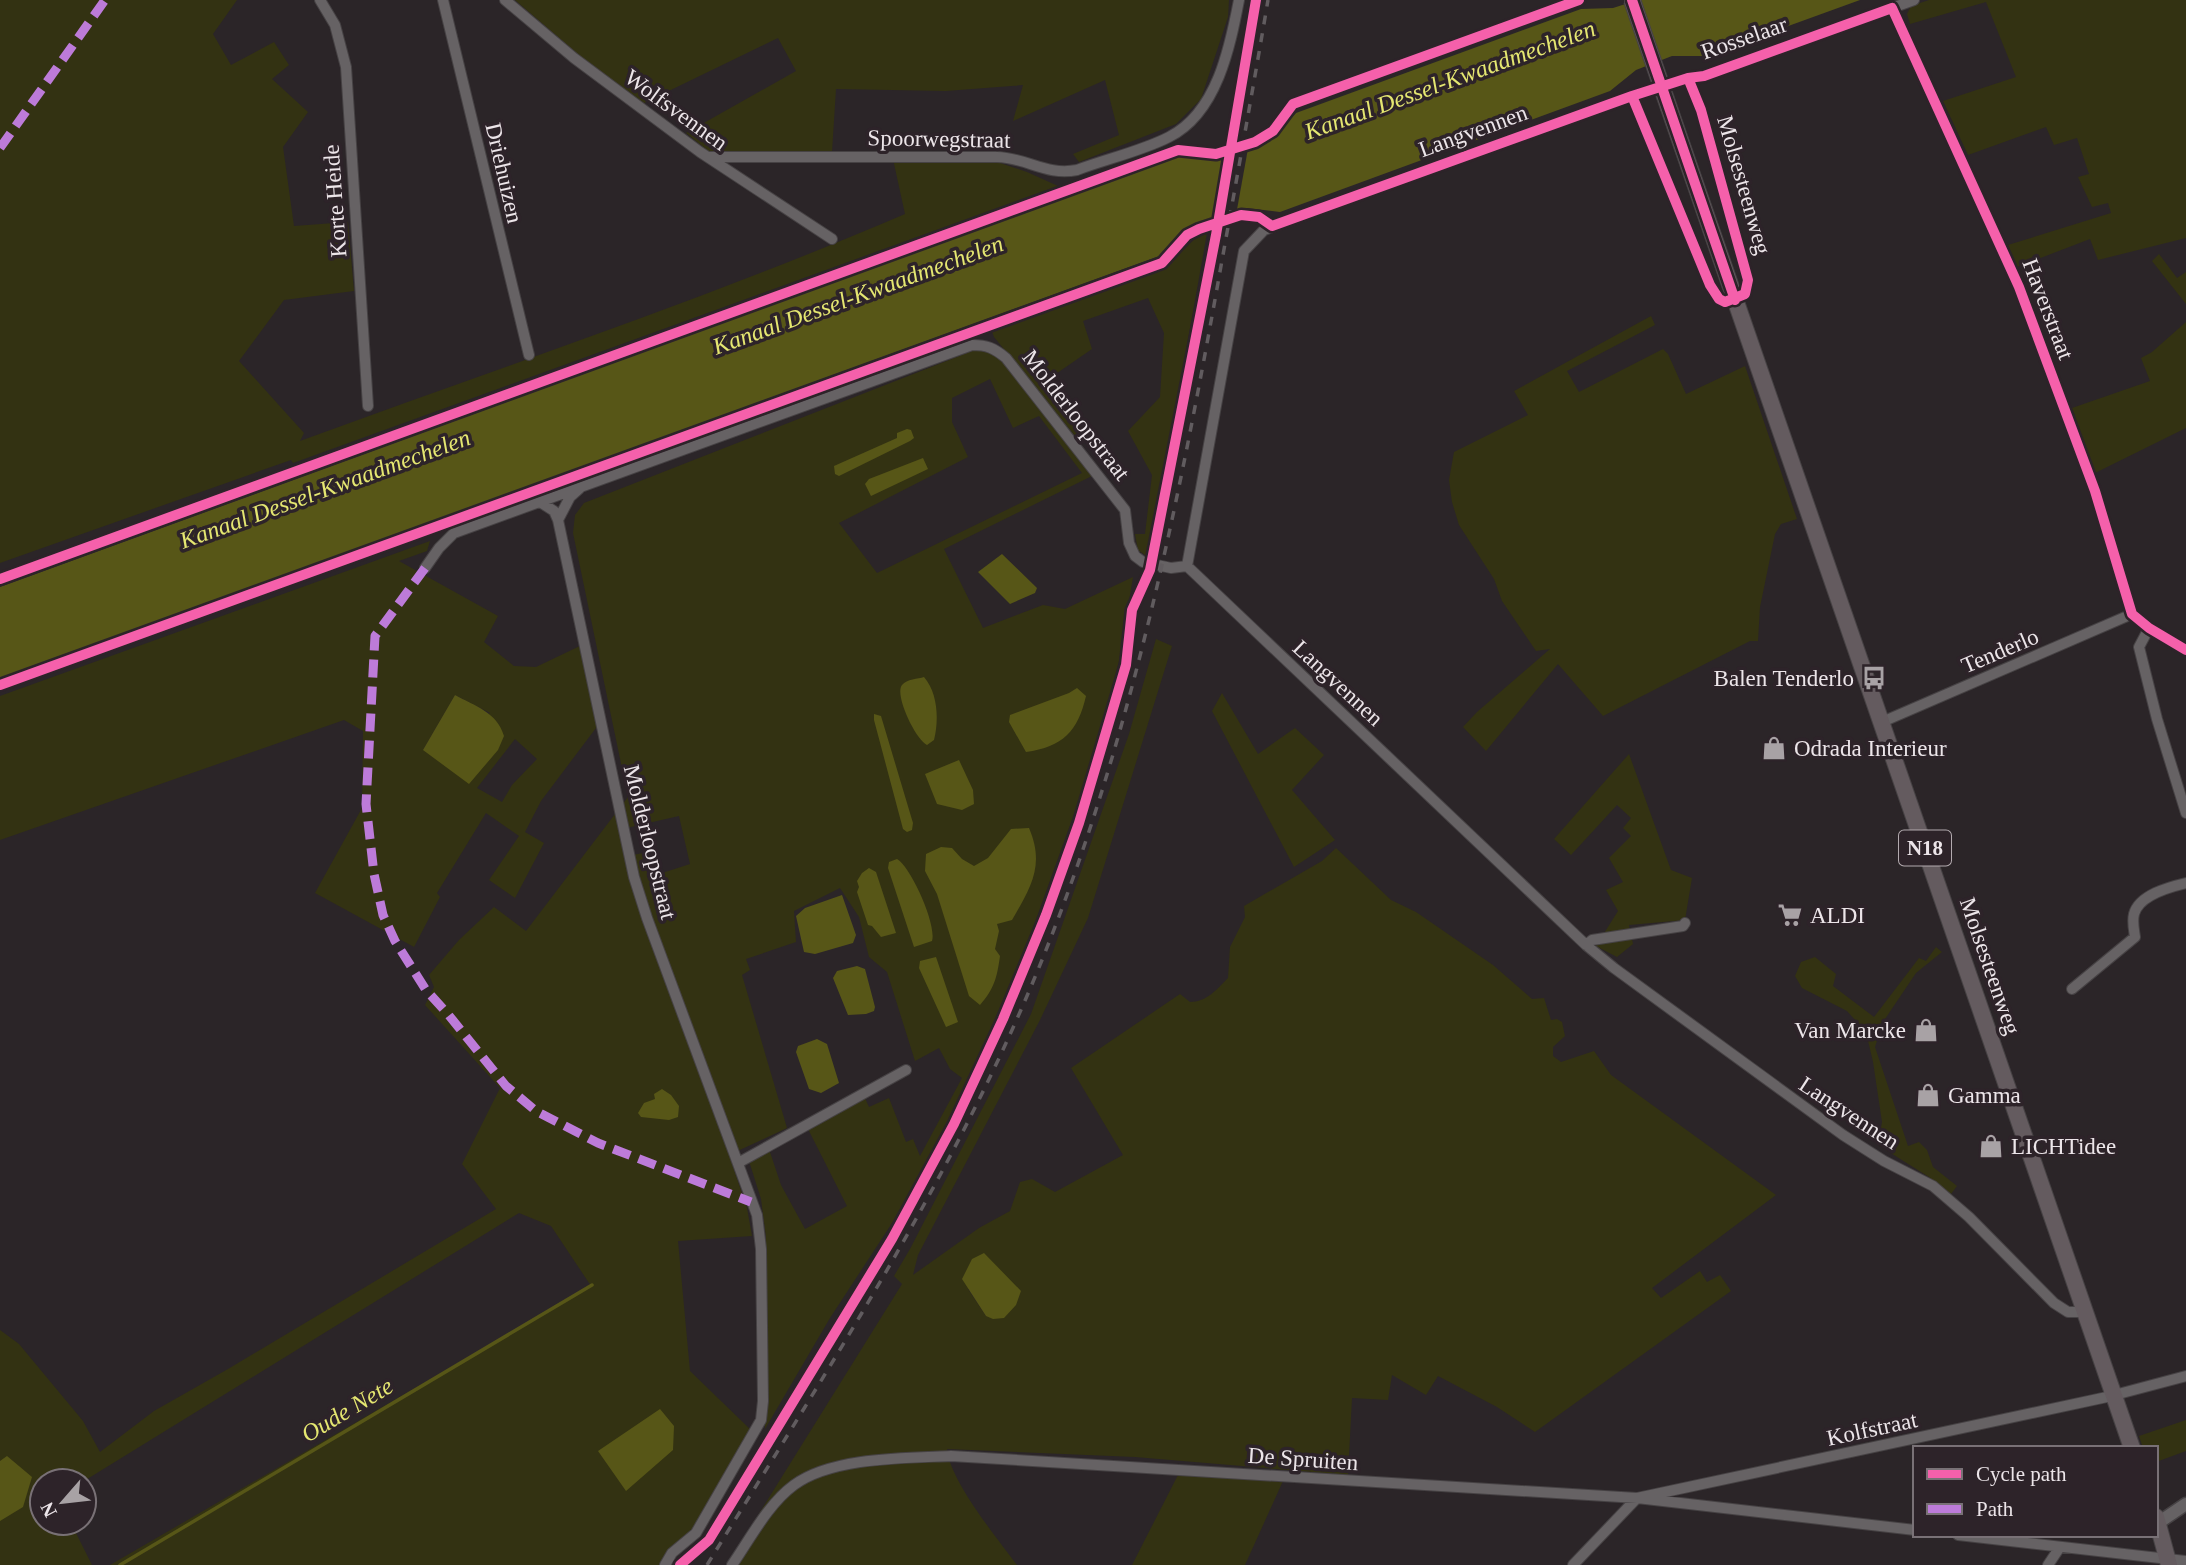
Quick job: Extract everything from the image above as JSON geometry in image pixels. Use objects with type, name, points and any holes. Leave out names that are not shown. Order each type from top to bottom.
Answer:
[{"type":"main road","name":"Molsesteenweg","points":[[1632,0],[2131,1446]]},
{"type":"main road","points":[[2158,1524],[2169,1562]]},
{"type":"street","name":"Korte Heide","points":[[320,0],[335,25],[346,68],[368,406]]},
{"type":"street","name":"Driehuizen","points":[[443,0],[529,355]]},
{"type":"street","name":"Wolfsvennen","points":[[505,0],[574,58],[732,175],[832,239]]},
{"type":"street","name":"Spoorwegstraat","points":[[709,157],[997,157],[1029,162],[1048,171],[1061,173],[1077,170],[1170,136],[1193,119],[1203,108],[1224,61],[1239,0]]},
{"type":"street","name":"Rosselaar","points":[[1688,78],[1704,76],[1914,0]]},
{"type":"street","name":"Haverstraat","points":[[1892,8],[2019,286],[2095,491],[2132,614]]},
{"type":"street","name":"Langvennen","points":[[1688,78],[1272,226],[1253,239],[1244,251],[1187,566],[1586,945],[1638,988],[1825,1123],[1877,1157],[1933,1186],[1969,1217],[2061,1308],[2075,1313],[2085,1312]]},
{"type":"street","name":"Molsesteenweg","points":[[1688,78],[1701,110],[1748,280],[1745,294],[1735,300]]},
{"type":"street","points":[[1632,96],[1710,285],[1719,299],[1725,302],[1735,300]]},
{"type":"street","name":"Molderloopstraat","points":[[425,568],[454,533],[972,345],[993,348],[1006,358],[1125,510],[1129,543],[1135,556],[1143,562],[1171,568],[1187,566]]},
{"type":"street","points":[[558,520],[570,497],[580,488]]},
{"type":"street","points":[[540,502],[554,511],[558,520]]},
{"type":"street","name":"Molderloopstraat","points":[[558,520],[635,877],[647,918],[738,1163],[760,1231],[763,1410],[757,1428],[696,1533],[672,1553],[665,1565]]},
{"type":"street","points":[[2132,614],[2149,628],[2186,650]]},
{"type":"street","name":"Tenderlo","points":[[1882,722],[2132,614]]},
{"type":"street","points":[[2149,628],[2139,647],[2157,719],[2186,813]]},
{"type":"street","points":[[2072,989],[2135,937],[2134,912],[2139,905],[2165,888],[2186,883]]},
{"type":"street","points":[[1586,945],[1592,940],[1683,926],[1685,923]]},
{"type":"street","points":[[738,1163],[906,1070]]},
{"type":"street","name":"Kolfstraat","points":[[1637,1498],[2114,1396],[2186,1376]]},
{"type":"street","name":"De Spruiten","points":[[732,1565],[775,1504],[794,1485],[819,1472],[904,1458],[951,1457],[1637,1498],[1913,1530]]},
{"type":"street","points":[[1573,1565],[1637,1498]]},
{"type":"street","points":[[2158,1519],[2186,1504]]},
{"type":"street","points":[[1975,1537],[2169,1562],[2186,1561]]},
{"type":"street","points":[[2048,1565],[2060,1547]]},
{"type":"shaded area","points":[[0,0],[237,0],[213,34],[231,65],[274,42],[289,65],[272,79],[308,112],[283,147],[294,226],[348,222],[354,291],[284,300],[239,361],[304,433],[300,441],[680,304],[905,214],[893,159],[997,162],[1058,186],[293,463],[291,460],[0,563]]},
{"type":"shaded area","points":[[515,0],[1229,0],[1228,17],[1201,99],[1176,124],[1079,162],[1073,154],[1119,135],[1105,80],[1013,121],[1023,85],[946,91],[836,89],[832,152],[712,154],[686,133],[796,71],[778,38],[644,103],[579,55]]},
{"type":"shaded area","points":[[1929,0],[2186,0],[2186,238],[2098,260],[2090,239],[2017,267],[2008,245],[2111,213],[2108,203],[2092,207],[2078,177],[2089,174],[2077,138],[2054,145],[2046,127],[1968,155],[1943,101],[2016,77],[1986,2],[1910,24],[1907,14],[1911,6]]},
{"type":"shaded area","points":[[1207,233],[1149,558],[1138,550],[1135,534],[1145,534],[1152,475],[1128,431],[1160,397],[1164,333],[1148,298],[1083,321],[1092,349],[1047,380],[1084,425],[1075,436],[994,337],[991,329],[1166,266],[1197,237]]},
{"type":"shaded area","points":[[2159,254],[2177,278],[2186,272],[2186,304],[2152,261]]},
{"type":"shaded area","points":[[1651,316],[1655,325],[1567,371],[1579,392],[1663,349],[1668,354],[1686,394],[1745,366],[1797,519],[1781,524],[1775,534],[1760,607],[1758,641],[1750,641],[1603,716],[1558,664],[1486,751],[1463,727],[1550,649],[1536,651],[1502,601],[1494,579],[1459,525],[1449,480],[1454,452],[1528,415],[1514,391]]},
{"type":"shaded area","points":[[2186,322],[2186,428],[2095,473],[2072,408],[2150,381],[2141,358],[2152,352]]},
{"type":"shaded area","points":[[985,346],[1006,365],[1094,475],[944,549],[983,628],[1043,605],[1065,609],[1133,577],[1119,661],[1091,767],[1034,925],[969,1082],[894,1220],[830,1318],[765,1429],[766,1237],[761,1199],[749,1161],[769,1149],[781,1185],[805,1229],[847,1206],[807,1127],[864,1096],[869,1107],[889,1098],[906,1142],[913,1139],[920,1156],[962,1078],[950,1069],[939,1048],[915,1061],[887,972],[869,957],[859,917],[840,888],[794,911],[796,942],[746,959],[750,970],[742,975],[787,1128],[729,1155],[747,1208],[752,1236],[678,1241],[690,1371],[752,1431],[694,1530],[660,1565],[110,1565],[591,1286],[551,1226],[519,1213],[98,1472],[98,1467],[28,1467],[28,1537],[78,1537],[92,1565],[0,1565],[0,1330],[19,1344],[83,1421],[100,1452],[154,1411],[496,1209],[462,1164],[500,1088],[425,1005],[434,987],[429,975],[459,940],[494,907],[526,931],[628,797],[573,533],[575,515],[584,503]],"holes":[[[990,379],[1013,428],[1039,416],[1082,473],[877,573],[839,523],[968,457],[952,422],[952,398]],[[679,816],[690,864],[656,875],[648,852],[628,856],[622,829]]]},
{"type":"shaded area","points":[[430,541],[427,551],[399,561],[498,616],[484,642],[514,666],[536,667],[582,645],[599,724],[541,801],[525,832],[544,843],[515,898],[489,880],[519,836],[486,813],[437,893],[440,897],[414,947],[315,893],[362,808],[363,731],[344,720],[0,840],[0,696]],"holes":[[[455,695],[490,713],[423,750]],[[515,739],[537,759],[512,785],[502,802],[477,788]]]},
{"type":"shaded area","points":[[1156,639],[1172,646],[1088,918],[1040,1020],[918,1255],[913,1275],[979,1228],[1010,1211],[1020,1182],[1032,1179],[1055,1192],[1123,1155],[1071,1068],[1180,994],[1190,1002],[1202,1000],[1211,994],[1228,978],[1230,947],[1245,917],[1244,906],[1322,861],[1336,848],[1391,900],[1416,912],[1493,965],[1532,999],[1544,998],[1551,1020],[1562,1022],[1565,1036],[1553,1047],[1553,1056],[1561,1062],[1594,1051],[1611,1075],[1776,1195],[1652,1288],[1661,1298],[1700,1271],[1707,1282],[1720,1275],[1731,1291],[1535,1432],[1497,1407],[1438,1376],[1426,1395],[1392,1375],[1388,1400],[1352,1398],[1348,1475],[1135,1457],[947,1449],[956,1477],[965,1493],[1017,1565],[727,1565],[902,1284],[894,1276],[1031,1014],[1129,734]],"holes":[[[968,1289],[1021,1291],[986,1316]]]},
{"type":"shaded area","points":[[1222,693],[1258,754],[1295,728],[1324,755],[1292,790],[1335,840],[1294,867],[1212,711]]},
{"type":"shaded area","points":[[1629,754],[1671,870],[1692,878],[1685,920],[1629,925],[1633,944],[1617,957],[1596,946],[1618,911],[1606,890],[1623,882],[1609,858],[1631,836],[1623,828],[1631,818],[1617,805],[1571,855],[1554,839]]},
{"type":"shaded area","points":[[1936,947],[1942,952],[1916,973],[1883,1022],[1875,1047],[1908,1146],[1919,1142],[1927,1150],[1933,1167],[1957,1186],[1951,1194],[1878,1145],[1882,1122],[1866,1032],[1847,1011],[1802,988],[1795,976],[1801,962],[1815,957],[1836,974],[1833,986],[1874,1017],[1919,958],[1926,961]]},
{"type":"shaded area","points":[[2186,1420],[2186,1451],[2158,1461],[2158,1446],[2142,1446],[2139,1436]]},
{"type":"shaded area","points":[[1178,1475],[1283,1481],[1245,1565],[1132,1565]]},
{"type":"water","name":"Kanaal Dessel-Kwaadmechelen","points":[[1638,0],[1860,0],[1705,56],[1672,56],[1636,70],[1610,91],[1280,212],[1247,208],[1186,230],[1162,255],[0,679],[0,587],[1179,156],[1212,160],[1272,138],[1296,113],[1581,9],[1613,8]]},
{"type":"water","points":[[911,430],[914,438],[910,441],[839,476],[835,474],[834,466],[897,438],[897,433]]},
{"type":"water","points":[[923,458],[928,469],[871,496],[865,484],[869,479]]},
{"type":"water","points":[[1002,554],[1037,588],[1035,593],[1010,604],[978,572]]},
{"type":"water","points":[[924,677],[935,699],[937,715],[934,740],[927,745],[917,735],[907,717],[900,690],[907,681]]},
{"type":"water","points":[[1077,688],[1086,696],[1073,728],[1050,746],[1026,752],[1009,722],[1010,715]]},
{"type":"water","points":[[455,695],[491,715],[504,736],[498,750],[469,784],[423,750]]},
{"type":"water","points":[[874,714],[881,716],[913,823],[912,830],[907,832],[903,829]]},
{"type":"water","points":[[959,760],[973,790],[974,804],[962,810],[937,804],[925,774]]},
{"type":"water","points":[[1029,828],[1036,853],[1034,876],[1012,920],[997,924],[999,931],[995,949],[1000,956],[998,971],[989,994],[980,1005],[969,996],[937,894],[925,871],[926,854],[941,847],[952,848],[962,859],[974,866],[988,858],[1011,829]]},
{"type":"water","points":[[897,859],[916,884],[933,933],[932,941],[914,947],[888,868],[889,862]]},
{"type":"water","points":[[869,868],[876,872],[896,933],[881,937],[868,925],[857,892],[857,881]]},
{"type":"water","points":[[842,895],[856,935],[853,943],[815,954],[804,952],[796,916],[805,908]]},
{"type":"water","points":[[936,957],[958,1022],[946,1027],[919,968],[920,961]]},
{"type":"water","points":[[857,966],[865,969],[875,1007],[874,1011],[866,1014],[848,1015],[833,978],[837,971]]},
{"type":"water","points":[[817,1039],[827,1044],[839,1083],[821,1093],[809,1089],[796,1052],[798,1046]]},
{"type":"water","points":[[662,1089],[671,1095],[679,1106],[678,1117],[669,1120],[641,1117],[638,1113],[644,1103],[655,1099],[654,1094]]},
{"type":"water","points":[[984,1253],[1021,1291],[1016,1305],[1004,1318],[993,1319],[986,1316],[962,1279],[972,1259]]},
{"type":"water","points":[[660,1409],[674,1426],[673,1450],[626,1491],[598,1451]]},
{"type":"water","points":[[7,1456],[28,1474],[28,1490],[23,1507],[0,1521],[0,1461]]},
{"type":"pier","points":[[1249,143],[1236,215],[1211,224],[1224,152]]},
{"type":"waterway","name":"Oude Nete","points":[[120,1565],[592,1285]]},
{"type":"railway","points":[[707,1565],[843,1344],[930,1194],[1008,1040],[1074,876],[1127,705],[1170,530],[1205,354],[1268,0]]},
{"type":"marked path","points":[[0,148],[105,0]]},
{"type":"marked path","points":[[425,568],[375,636],[366,804],[374,874],[383,915],[395,941],[426,990],[506,1086],[536,1111],[598,1143],[751,1202]]},
{"type":"cycle path","points":[[680,1565],[709,1540],[892,1239],[954,1124],[1003,1019],[1046,915],[1079,823],[1126,665],[1132,610],[1150,570],[1216,235],[1256,0]]},
{"type":"cycle path","points":[[0,579],[1178,150],[1216,154],[1255,142],[1273,131],[1293,104],[1579,0]]},
{"type":"cycle path","points":[[1632,0],[1735,300]]},
{"type":"cycle path","points":[[0,685],[1162,263],[1187,235],[1199,229],[1241,215],[1259,217],[1272,226],[1632,96],[1688,78],[1704,76],[1892,8],[2019,287],[2095,491],[2132,614],[2149,628],[2186,650]]},
{"type":"cycle path","points":[[1632,96],[1710,285],[1719,299],[1725,302],[1745,294],[1748,280],[1701,110],[1688,78]]},
{"type":"place","name":"Balen Tenderlo","points":[[1874,678]]},
{"type":"place","name":"Odrada Interieur","points":[[1774,748]]},
{"type":"place","name":"ALDI","points":[[1790,915]]},
{"type":"place","name":"Van Marcke","points":[[1926,1030]]},
{"type":"place","name":"Gamma","points":[[1928,1095]]},
{"type":"place","name":"LICHTidee","points":[[1991,1146]]}]
